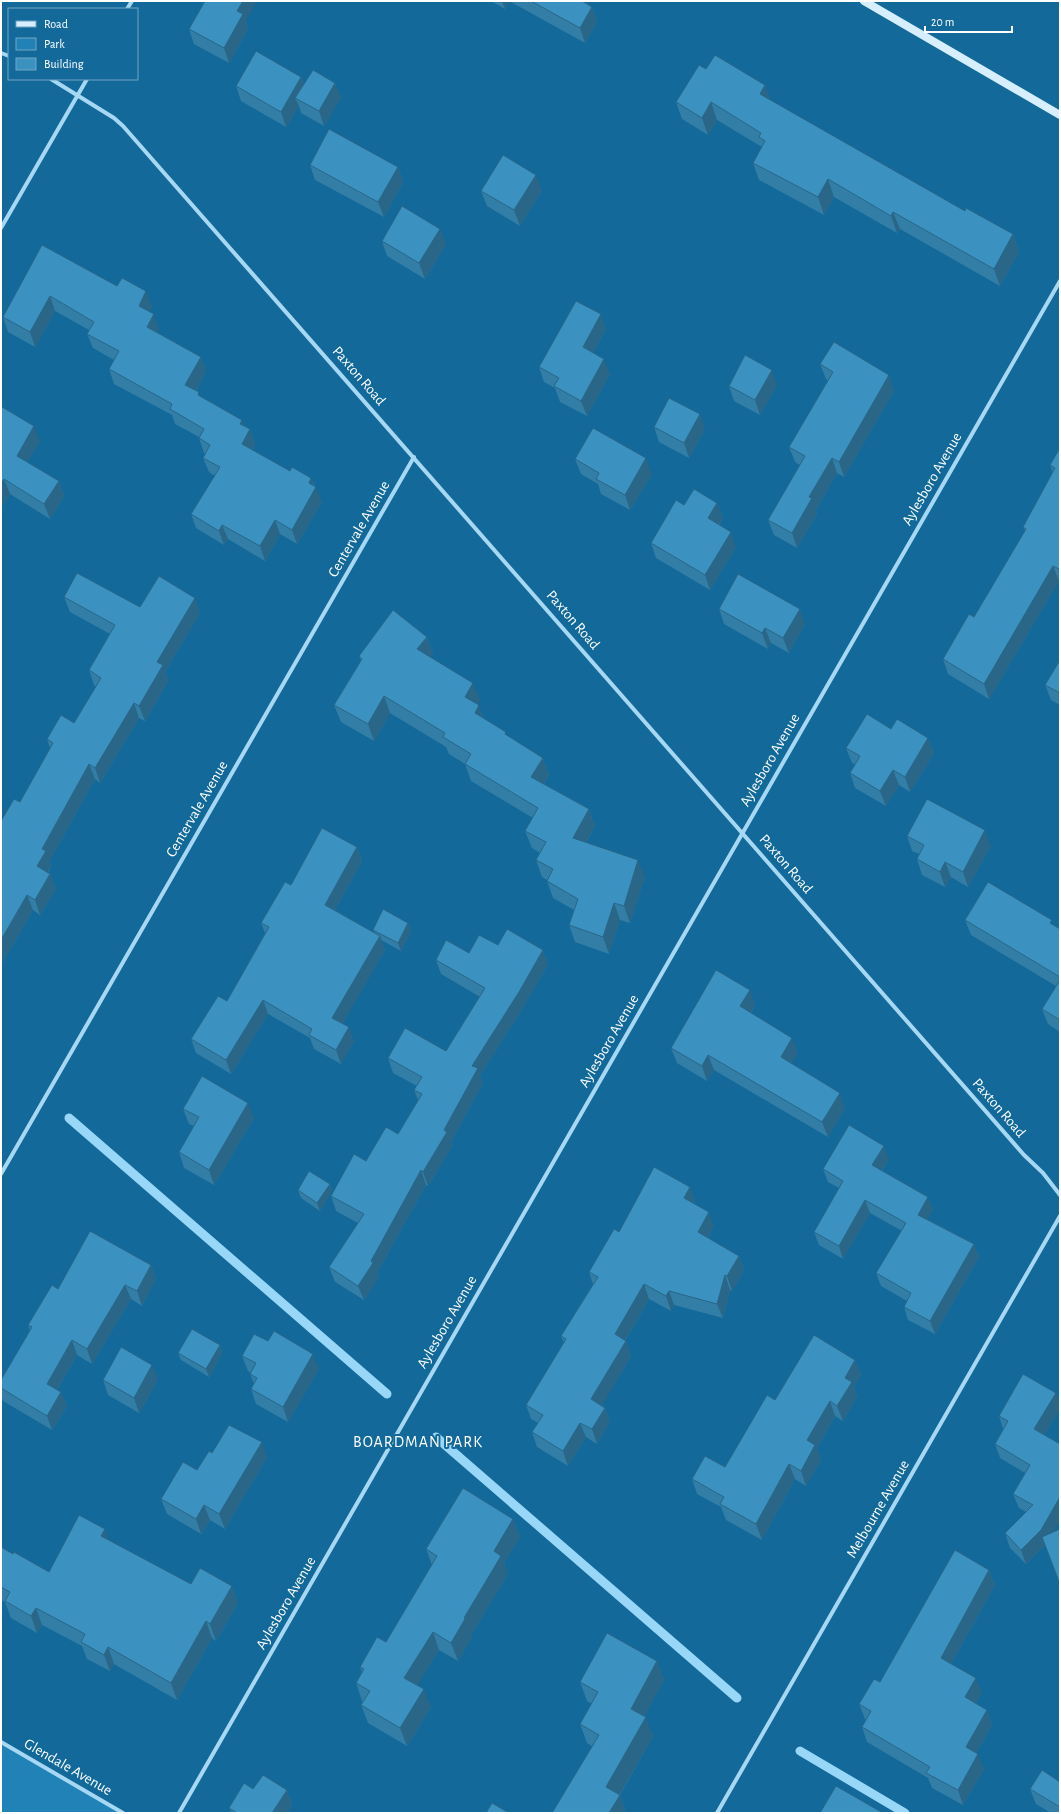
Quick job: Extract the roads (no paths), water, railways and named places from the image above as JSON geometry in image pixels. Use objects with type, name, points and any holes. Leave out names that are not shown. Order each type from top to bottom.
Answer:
[{"type":"street","points":[[864,1],[1060,115]]},
{"type":"street","name":"Paxton Road","points":[[53,80],[114,118],[123,126],[743,832],[1018,1149],[1043,1174],[1060,1195]]},
{"type":"street","points":[[1,228],[86,80]]},
{"type":"street","name":"Aylesboro Avenue","points":[[179,1813],[1060,281]]},
{"type":"street","name":"Centervale Avenue","points":[[1,1174],[414,457]]},
{"type":"street","name":"Melbourne Avenue","points":[[717,1813],[1060,1216]]},
{"type":"street","name":"Glendale Avenue","points":[[1,1742],[123,1813]]},
{"type":"waterway","points":[[69,1118],[387,1394]]},
{"type":"waterway","points":[[436,1437],[737,1698]]},
{"type":"waterway","points":[[800,1751],[905,1813]]},
{"type":"district","name":"BOARDMAN PARK","points":[[418,1442]]}]
